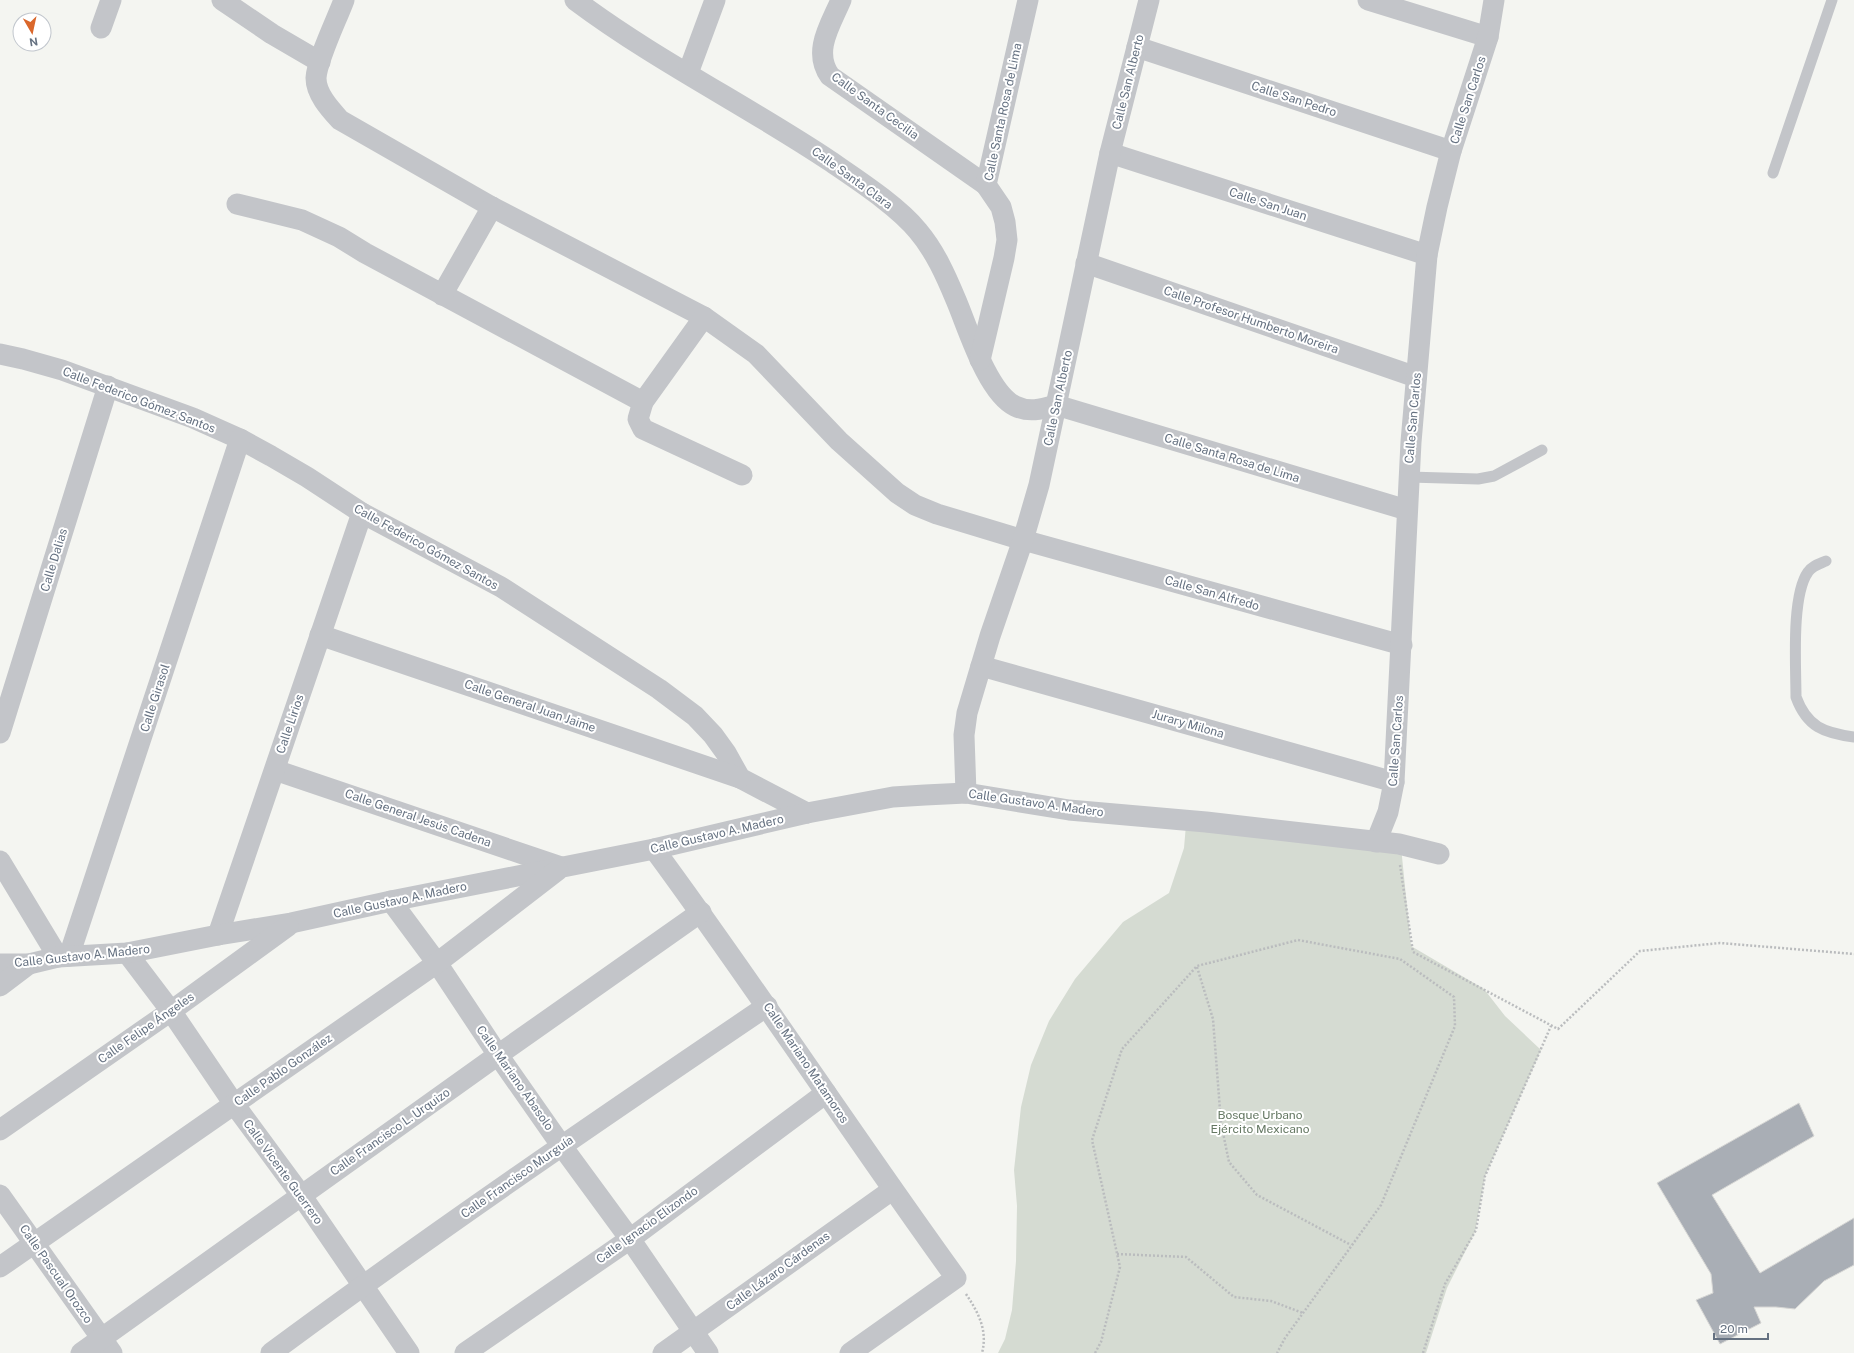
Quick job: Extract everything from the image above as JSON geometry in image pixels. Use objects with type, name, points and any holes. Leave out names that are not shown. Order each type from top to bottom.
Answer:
[{"type":"street","points":[[101,28],[111,0]]},
{"type":"street","points":[[222,0],[272,34],[320,62]]},
{"type":"street","name":"Calle San Alfredo","points":[[344,0],[320,62],[316,79],[319,92],[328,107],[340,120],[492,207],[704,317],[756,354],[839,441],[897,493],[915,505],[937,514],[1023,540],[1402,645]]},
{"type":"street","name":"Calle Santa Clara","points":[[575,0],[629,38],[801,141],[845,171],[895,209],[918,230],[944,272],[980,360],[1000,394],[1013,405],[1025,410],[1038,410],[1056,405]]},
{"type":"street","name":"Calle Santa Cecilia","points":[[841,0],[824,42],[822,52],[824,68],[830,76],[986,185]]},
{"type":"street","name":"Calle Santa Rosa de Lima","points":[[980,360],[1007,240],[1005,222],[1001,207],[986,185],[1028,0]]},
{"type":"street","name":"Calle San Alberto","points":[[966,793],[964,758],[967,713],[990,636],[1023,540],[1039,485],[1110,153],[1149,0]]},
{"type":"street","points":[[1368,0],[1488,37]]},
{"type":"street","name":"Calle San Carlos","points":[[1376,842],[1388,812],[1394,782],[1402,645],[1409,477],[1427,255],[1437,206],[1451,151],[1488,37],[1494,0]]},
{"type":"street","points":[[688,73],[712,1]]},
{"type":"street","name":"Calle San Pedro","points":[[1137,47],[1451,151]]},
{"type":"street","name":"Calle San Juan","points":[[1110,153],[1427,255]]},
{"type":"street","points":[[237,204],[302,220],[320,227],[442,295],[643,402]]},
{"type":"street","points":[[442,295],[492,207]]},
{"type":"street","name":"Calle Profesor Humberto Moreira","points":[[1086,264],[1416,377]]},
{"type":"street","points":[[704,317],[643,402],[638,420],[643,429],[742,475]]},
{"type":"street","name":"Calle Federico Gómez Santos","points":[[0,354],[36,362],[108,386],[193,418],[240,439],[308,477],[362,513],[501,588],[659,689],[695,716],[713,735],[726,753],[740,778]]},
{"type":"street","name":"Calle Dalias","points":[[0,733],[108,386]]},
{"type":"street","name":"Calle Santa Rosa de Lima","points":[[1056,405],[1407,510]]},
{"type":"street","name":"Calle Girasol","points":[[64,956],[240,439]]},
{"type":"street","name":"Calle Lirios","points":[[218,935],[362,513]]},
{"type":"street","name":"Calle General Juan Jaime","points":[[320,635],[740,778]]},
{"type":"street","name":"Jurary Milona","points":[[981,666],[1394,782]]},
{"type":"street","name":"Calle General Jesús Cadena","points":[[275,770],[561,867]]},
{"type":"street","points":[[740,778],[807,813]]},
{"type":"street","name":"Calle Gustavo A. Madero","points":[[0,964],[29,964],[64,956],[127,953],[218,935],[291,923],[391,901],[654,849],[807,813],[893,797],[966,793],[1069,810],[1206,822],[1399,844],[1439,854]]},
{"type":"street","name":"Calle Mariano Matamoros","points":[[654,849],[701,912],[892,1190],[956,1278]]},
{"type":"street","points":[[0,861],[64,956]]},
{"type":"street","name":"Calle Pablo González","points":[[0,1267],[437,963],[561,867]]},
{"type":"street","name":"Calle Mariano Abasolo","points":[[391,901],[437,963],[498,1055],[561,1145],[630,1239],[708,1353]]},
{"type":"street","name":"Calle Francisco L. Urquizo","points":[[82,1353],[107,1346],[302,1195],[701,912]]},
{"type":"street","name":"Calle Felipe Ángeles","points":[[0,1130],[171,1011],[291,923]]},
{"type":"street","name":"Calle Vicente Guerrero","points":[[127,953],[171,1011],[234,1104],[302,1195],[409,1353]]},
{"type":"street","points":[[0,986],[29,964]]},
{"type":"street","name":"Calle Francisco Murguía","points":[[271,1353],[363,1284],[561,1145],[767,1006]]},
{"type":"street","name":"Calle Ignacio Elizondo","points":[[465,1353],[630,1239],[826,1093]]},
{"type":"street","name":"Calle Lázaro Cárdenas","points":[[663,1353],[892,1190]]},
{"type":"street","name":"Calle Pascual Orozco","points":[[0,1196],[107,1346]]},
{"type":"street","points":[[850,1353],[956,1278]]},
{"type":"lane","points":[[1773,173],[1832,0]]},
{"type":"lane","points":[[1409,477],[1478,479],[1494,476],[1542,450]]},
{"type":"lane","points":[[1826,561],[1814,565],[1807,572],[1799,598],[1796,642],[1796,697],[1801,711],[1814,724],[1823,730],[1854,737]]},
{"type":"path","points":[[1399,860],[1413,952],[1558,1029],[1640,951],[1720,943],[1854,954]]},
{"type":"path","points":[[1095,1353],[1101,1342],[1120,1267],[1092,1140],[1122,1049],[1197,966],[1298,940],[1400,959],[1454,997],[1455,1026],[1381,1205],[1285,1338],[1277,1353]]},
{"type":"path","points":[[1197,966],[1213,1019],[1221,1123],[1229,1162],[1257,1195],[1352,1246]]},
{"type":"path","points":[[1423,1353],[1445,1284],[1476,1230],[1485,1176],[1551,1026]]},
{"type":"path","points":[[1117,1254],[1186,1257],[1234,1297],[1271,1301],[1303,1313]]},
{"type":"path","points":[[956,1278],[976,1309],[983,1327],[984,1344],[982,1353]]},
{"type":"green space","name":"Bosque Urbano Ejército Mexicano","points":[[1186,825],[1400,837],[1411,946],[1484,989],[1505,1016],[1541,1050],[1485,1176],[1475,1232],[1447,1288],[1426,1353],[998,1353],[1005,1339],[1012,1310],[1016,1261],[1017,1206],[1014,1170],[1021,1107],[1031,1065],[1049,1021],[1075,979],[1123,922],[1169,893],[1184,848]]},
{"type":"building","points":[[1799,1103],[1814,1136],[1712,1195],[1760,1273],[1854,1218],[1854,1265],[1824,1281],[1795,1309],[1754,1307],[1761,1323],[1720,1344],[1696,1300],[1713,1293],[1711,1274],[1657,1183]]}]
